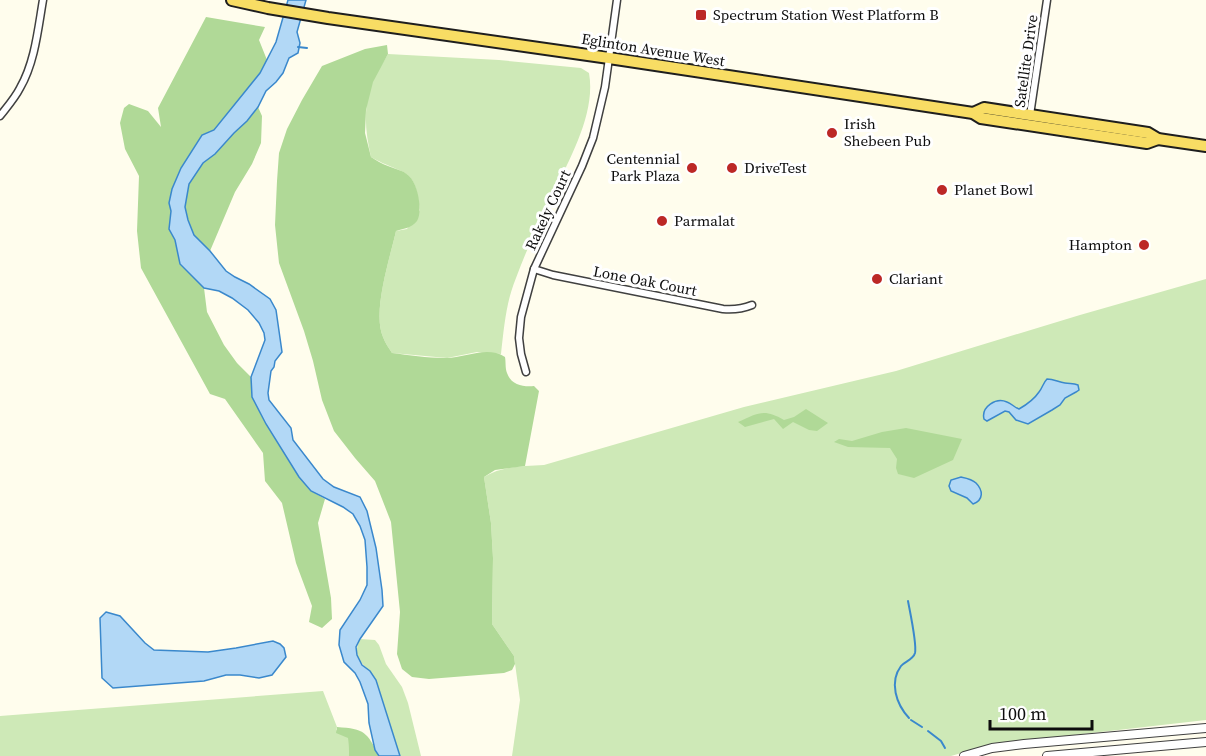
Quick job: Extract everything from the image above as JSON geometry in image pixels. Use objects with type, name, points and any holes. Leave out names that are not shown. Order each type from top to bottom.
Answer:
[{"type":"main road","name":"Eglinton Avenue West","points":[[232,0],[328,18],[973,113],[981,118],[1029,120],[1148,133],[1158,139],[1206,146]]},
{"type":"street","points":[[0,116],[20,88],[29,66],[36,42],[43,0]]},
{"type":"street","name":"Rakely Court","points":[[526,372],[519,338],[521,317],[534,269],[593,138],[601,107],[618,0]]},
{"type":"street","name":"Satellite Drive","points":[[1029,120],[1047,0]]},
{"type":"street","name":"Lone Oak Court","points":[[534,269],[723,309],[742,309],[752,305]]},
{"type":"street","points":[[964,756],[992,748],[1024,744],[1206,728]]},
{"type":"street","points":[[1047,756],[1206,742]]},
{"type":"green space","points":[[206,17],[265,27],[259,40],[267,60],[260,73],[214,130],[202,135],[181,168],[169,203],[171,211],[169,229],[175,240],[180,264],[204,288],[207,312],[224,345],[251,377],[252,397],[266,424],[299,477],[311,491],[325,499],[318,523],[331,598],[332,619],[322,628],[309,622],[312,606],[296,563],[282,503],[265,481],[263,453],[225,399],[210,394],[141,268],[137,231],[139,176],[125,149],[120,123],[124,108],[129,104],[148,111],[161,127],[158,108]]},
{"type":"green space","points":[[387,45],[388,54],[373,82],[366,110],[365,133],[371,157],[404,172],[412,180],[417,191],[420,211],[415,223],[396,231],[381,300],[380,326],[384,339],[392,353],[444,358],[483,352],[498,354],[505,357],[506,371],[514,383],[534,386],[539,391],[525,466],[495,470],[484,477],[491,523],[493,558],[492,624],[514,656],[515,664],[512,670],[504,673],[429,679],[412,677],[402,669],[397,654],[400,612],[391,522],[375,481],[334,431],[322,400],[304,331],[279,263],[275,225],[277,181],[279,153],[287,129],[322,66],[365,49]]},
{"type":"green space","points":[[388,54],[499,60],[581,68],[589,73],[589,103],[586,118],[513,287],[506,315],[501,354],[477,352],[447,358],[392,353],[383,337],[380,326],[381,300],[396,231],[407,229],[420,210],[415,185],[411,178],[400,170],[371,157],[366,129],[367,102],[374,79]]},
{"type":"green space","points":[[258,107],[262,116],[261,143],[252,164],[235,192],[210,251],[194,235],[188,220],[185,207],[189,184],[203,163],[215,154]]},
{"type":"green space","points":[[1206,279],[1206,720],[1030,740],[951,756],[512,756],[520,700],[514,656],[492,624],[493,558],[491,523],[484,477],[505,469],[544,465],[744,407],[896,371]]},
{"type":"green space","points":[[806,409],[828,423],[817,431],[809,430],[793,422],[783,429],[774,419],[745,427],[738,422],[761,413],[771,414],[784,420]]},
{"type":"green space","points":[[906,428],[962,439],[953,460],[914,478],[898,474],[897,459],[890,448],[848,447],[834,442],[839,439],[852,441]]},
{"type":"green space","points":[[360,639],[375,640],[386,664],[402,687],[421,756],[400,756],[376,680],[358,657],[357,646]]},
{"type":"green space","points":[[323,691],[337,727],[336,730],[348,737],[349,756],[0,756],[0,716]]},
{"type":"green space","points":[[337,727],[364,733],[379,756],[349,756],[348,738],[336,733]]},
{"type":"water","points":[[288,0],[306,0],[297,32],[300,43],[298,53],[289,58],[283,73],[266,91],[258,107],[247,121],[203,163],[189,184],[185,207],[194,235],[226,271],[270,299],[276,310],[282,352],[271,371],[269,400],[291,428],[293,440],[323,479],[334,487],[360,497],[367,511],[376,548],[383,606],[360,639],[356,647],[357,655],[362,665],[376,680],[400,756],[379,756],[375,750],[369,723],[368,704],[355,673],[344,662],[339,645],[340,630],[367,585],[365,540],[360,526],[353,514],[311,491],[299,477],[252,397],[251,377],[265,340],[259,323],[248,310],[232,298],[219,291],[204,288],[180,264],[175,240],[169,229],[171,211],[169,203],[181,168],[202,135],[214,130],[260,73],[276,42]]},
{"type":"water","points":[[1047,379],[1076,384],[1079,390],[1065,398],[1060,405],[1028,424],[1016,420],[1005,411],[987,421],[984,419],[987,407],[994,402],[1003,401],[1019,409],[1037,394]]},
{"type":"water","points":[[961,477],[973,481],[978,486],[981,497],[977,502],[973,504],[967,498],[951,491],[949,486],[951,480]]},
{"type":"water","points":[[106,612],[120,616],[154,650],[208,652],[273,641],[284,648],[286,657],[272,675],[259,678],[226,675],[204,681],[113,688],[102,678],[100,618]]},
{"type":"waterway","points":[[298,47],[307,48]]},
{"type":"waterway","points":[[908,601],[915,653],[897,672],[895,686],[898,700],[909,718]]},
{"type":"waterway","points":[[911,720],[922,727]]},
{"type":"waterway","points":[[928,731],[941,741],[945,748]]},
{"type":"place","name":"Spectrum Station West Platform B","points":[[701,15]]},
{"type":"place","name":"Irish Shebeen Pub","points":[[832,133]]},
{"type":"place","name":"Centennial Park Plaza","points":[[692,168]]},
{"type":"place","name":"DriveTest","points":[[732,168]]},
{"type":"place","name":"Planet Bowl","points":[[942,190]]},
{"type":"place","name":"Parmalat","points":[[662,221]]},
{"type":"place","name":"Hampton","points":[[1144,245]]},
{"type":"place","name":"Clariant","points":[[877,279]]}]
